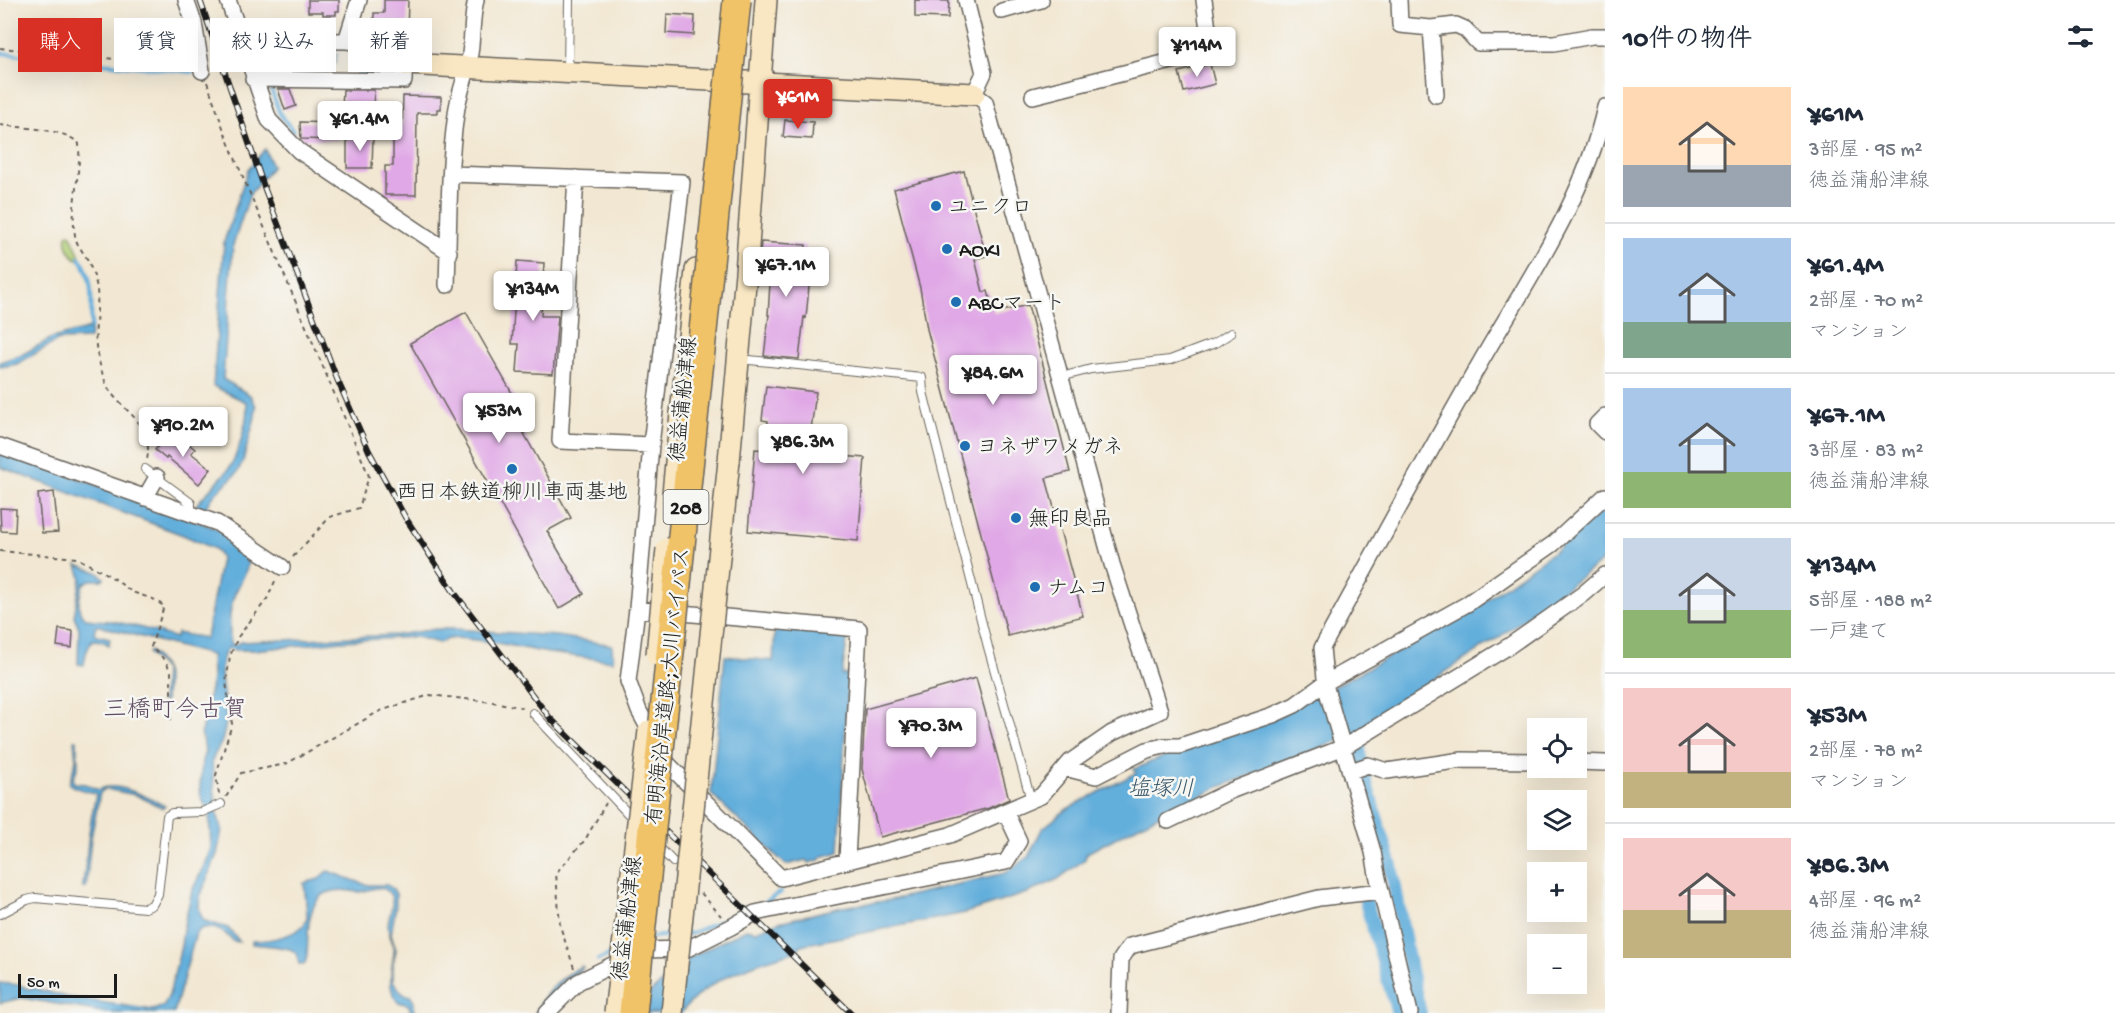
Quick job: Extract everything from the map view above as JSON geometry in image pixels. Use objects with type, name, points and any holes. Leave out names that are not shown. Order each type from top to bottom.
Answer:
[{"type":"highway","name":"有明海沿岸道路;大川バイパス","points":[[633,1013],[737,0]]},
{"type":"main road","name":"徳益蒲船津線","points":[[615,1013],[652,706],[684,372],[726,0]]},
{"type":"main road","points":[[672,1013],[739,359],[766,0]]},
{"type":"main road","points":[[432,66],[974,94]]},
{"type":"street","points":[[186,0],[194,23],[202,71]]},
{"type":"street","points":[[228,0],[233,18]]},
{"type":"street","points":[[336,41],[346,41],[359,0]]},
{"type":"street","points":[[447,285],[451,174],[456,114],[468,68],[476,0]]},
{"type":"street","points":[[451,174],[682,182],[651,445],[637,609],[628,681],[639,711],[668,764],[781,878],[950,835],[1041,796],[1070,762],[1112,733],[1160,711],[1112,564],[985,102],[974,94],[984,73],[966,0]]},
{"type":"street","points":[[1002,10],[1041,0]]},
{"type":"street","points":[[1033,96],[1211,51],[1204,0]]},
{"type":"street","points":[[1400,0],[1400,25],[1431,28],[1456,25],[1465,29],[1478,43],[1554,43],[1605,36]]},
{"type":"street","points":[[1431,28],[1436,94]]},
{"type":"street","points":[[251,72],[269,120],[299,151],[448,252]]},
{"type":"street","points":[[253,79],[404,81],[405,72]]},
{"type":"street","points":[[1410,1013],[1373,852],[1326,685],[1322,648],[1445,424],[1573,200],[1592,154],[1605,107]]},
{"type":"street","points":[[576,178],[560,441],[651,445]]},
{"type":"street","points":[[673,263],[697,264]]},
{"type":"street","points":[[1605,416],[1597,424],[1605,432]]},
{"type":"street","points":[[0,446],[217,523],[282,567]]},
{"type":"street","points":[[145,498],[151,473]]},
{"type":"street","points":[[1065,768],[1096,777],[1147,750],[1164,746],[1180,746],[1274,715],[1295,705],[1467,604],[1553,544],[1605,496]]},
{"type":"street","points":[[1168,820],[1230,791],[1344,747],[1509,646],[1605,575]]},
{"type":"street","points":[[637,609],[858,630],[847,860]]},
{"type":"street","points":[[1351,771],[1368,765],[1387,771],[1462,760],[1527,761]]},
{"type":"street","points":[[1587,762],[1605,763]]},
{"type":"street","points":[[548,1013],[578,982],[642,950],[687,949],[754,914],[1006,862],[1019,841],[1005,811]]},
{"type":"street","points":[[1119,1013],[1121,959],[1130,946],[1319,898],[1381,891]]},
{"type":"lane","points":[[568,72],[569,0]]},
{"type":"lane","points":[[1061,377],[1092,369],[1170,360],[1215,343],[1231,333]]},
{"type":"lane","points":[[739,359],[922,378],[923,392],[945,485],[1031,801]]},
{"type":"lane","points":[[151,473],[191,503],[191,514]]},
{"type":"lane","points":[[533,713],[673,862]]},
{"type":"lane","points":[[0,914],[35,898],[146,908],[152,904],[158,894],[167,816],[172,813],[202,812],[221,804]]},
{"type":"path","points":[[0,48],[179,65],[202,71],[231,150],[369,476],[359,508],[330,517],[282,567],[267,599],[238,637],[230,656],[226,682],[232,724],[216,775],[221,804]]},
{"type":"path","points":[[0,125],[59,133],[73,138],[79,144],[79,169],[74,206],[75,237],[89,262],[96,289],[97,356],[112,394],[140,422],[147,436],[151,473]]},
{"type":"path","points":[[0,550],[77,558],[110,576],[132,592],[153,599],[164,606],[151,647],[165,660],[171,672],[171,720]]},
{"type":"path","points":[[221,804],[242,772],[286,764],[380,711],[430,695],[493,702],[524,708],[533,713]]},
{"type":"path","points":[[578,982],[560,926],[556,873],[585,840],[611,795]]},
{"type":"green space","points":[[70,233],[80,256],[77,259],[67,245],[67,235]]},
{"type":"water","points":[[357,72],[395,72],[392,76],[357,75]]},
{"type":"water","points":[[265,149],[272,167],[250,194],[233,245],[223,379],[250,395],[256,406],[255,417],[243,461],[237,473],[215,494],[204,510],[196,505],[232,464],[242,437],[246,417],[246,402],[213,386],[224,242],[248,169]]},
{"type":"water","points":[[91,328],[90,339],[59,340],[17,364],[0,367],[0,362],[25,353],[52,338]]},
{"type":"water","points":[[0,450],[215,528],[247,551],[247,569],[231,608],[230,644],[396,635],[436,629],[456,629],[557,636],[612,645],[613,661],[458,638],[439,643],[417,637],[342,641],[254,650],[228,648],[221,671],[226,723],[222,741],[212,762],[216,811],[222,830],[217,854],[200,897],[199,907],[205,921],[228,928],[240,942],[233,941],[216,929],[200,929],[196,933],[174,1013],[107,1013],[22,998],[0,1003],[0,983],[20,985],[28,989],[34,988],[67,997],[153,1010],[164,1006],[169,995],[181,946],[192,891],[211,847],[209,812],[201,798],[200,786],[205,751],[201,732],[212,679],[211,655],[96,626],[94,632],[110,638],[109,645],[102,641],[92,640],[84,665],[78,664],[79,628],[74,616],[81,578],[77,565],[97,572],[104,578],[90,580],[83,584],[79,609],[86,618],[128,624],[176,638],[177,633],[206,638],[221,558],[215,549],[183,535],[0,467]]},
{"type":"water","name":"塩塚川","points":[[1605,509],[1605,559],[1501,636],[1350,734],[1328,745],[1217,788],[1162,816],[1160,814],[1087,853],[1085,859],[1058,879],[1030,892],[965,913],[801,945],[797,951],[733,973],[692,1000],[681,1013],[636,1013],[650,993],[691,957],[746,929],[756,931],[779,922],[842,907],[891,900],[1005,873],[1028,857],[1042,829],[1067,809],[1136,773],[1134,769],[1331,688],[1462,617],[1557,549]]},
{"type":"water","points":[[775,628],[848,634],[842,675],[848,674],[839,852],[809,863],[806,860],[786,865],[711,794],[725,656],[773,661]]},
{"type":"water","points":[[150,651],[161,664],[164,669],[166,674],[165,702],[162,702],[164,670],[148,653]]},
{"type":"water","points":[[74,740],[77,740],[78,766],[73,779],[74,783],[85,784],[99,790],[106,787],[123,788],[165,806],[163,808],[136,795],[105,789],[100,793],[91,838],[86,888],[83,888],[83,885],[96,794],[69,784],[76,760]]},
{"type":"water","points":[[328,871],[361,883],[387,885],[393,889],[396,894],[396,906],[391,934],[396,950],[393,981],[403,994],[411,996],[414,1001],[414,1013],[411,1013],[409,1005],[398,1002],[392,991],[391,978],[394,949],[388,926],[392,898],[383,889],[376,888],[361,892],[335,891],[320,897],[315,903],[309,922],[304,965],[299,964],[296,953],[290,949],[252,944],[252,941],[284,936],[299,929],[307,917],[304,883],[319,879]]},
{"type":"water","points":[[582,966],[583,968],[562,982],[539,1013],[535,1013],[555,985]]},
{"type":"building","points":[[308,0],[339,0],[339,11],[336,11],[336,15],[308,12]]},
{"type":"building","points":[[384,0],[408,0],[407,18],[374,18],[374,13],[384,13]]},
{"type":"building","points":[[915,0],[949,1],[948,18],[915,17]]},
{"type":"building","points":[[667,14],[695,16],[694,35],[666,33]]},
{"type":"building","points":[[1210,64],[1215,84],[1184,92],[1179,72]]},
{"type":"building","points":[[278,89],[290,89],[296,106],[285,110]]},
{"type":"building","points":[[343,90],[374,90],[373,109],[342,108]]},
{"type":"building","points":[[403,96],[441,97],[441,109],[437,109],[437,113],[417,113],[416,195],[385,195],[385,166],[393,166],[393,127],[402,127]]},
{"type":"building","points":[[785,120],[813,122],[812,139],[783,137]]},
{"type":"building","points":[[300,122],[337,123],[337,140],[301,139]]},
{"type":"building","points":[[347,136],[373,136],[372,168],[347,168]]},
{"type":"building","points":[[964,171],[986,256],[975,259],[983,292],[988,291],[994,313],[1028,305],[1070,472],[1046,478],[1083,616],[1008,636],[927,329],[920,288],[894,189]]},
{"type":"building","points":[[761,242],[806,245],[804,276],[810,276],[799,359],[764,356],[771,268],[759,267]]},
{"type":"building","points":[[517,261],[544,263],[541,316],[558,316],[553,374],[517,372],[519,344],[512,344]]},
{"type":"building","name":"西日本鉄道柳川車両基地","points":[[466,312],[525,416],[517,421],[571,518],[547,531],[584,594],[559,609],[410,343]]},
{"type":"building","points":[[766,386],[816,392],[810,437],[843,440],[842,456],[865,458],[858,541],[748,531],[755,449],[766,450],[768,421],[762,420]]},
{"type":"building","points":[[169,433],[181,443],[184,440],[195,449],[191,453],[211,469],[199,484],[155,450]]},
{"type":"building","points":[[54,492],[58,532],[42,533],[38,494]]},
{"type":"building","points":[[0,508],[16,509],[15,532],[1,531]]},
{"type":"building","points":[[59,629],[73,631],[72,648],[57,646]]},
{"type":"building","points":[[976,678],[1009,799],[989,808],[880,837],[862,769],[865,709]]},
{"type":"waterway","points":[[0,53],[114,64]]},
{"type":"waterway","points":[[270,87],[280,114],[293,131]]},
{"type":"waterway","points":[[79,257],[90,282],[91,328]]},
{"type":"waterway","points":[[1360,728],[1358,738],[1361,768],[1391,866],[1420,1013]]},
{"type":"waterway","points":[[759,906],[781,892]]},
{"type":"waterway","points":[[1366,902],[1398,1013]]},
{"type":"waterway","points":[[687,934],[746,910]]},
{"type":"waterway","points":[[651,937],[673,935]]},
{"type":"waterway","points":[[598,960],[614,953]]},
{"type":"railway","points":[[200,0],[264,187],[337,379],[369,451],[405,517],[454,592],[550,718],[851,1013]]},
{"type":"place","name":"ユニクロ","points":[[936,206]]},
{"type":"place","name":"AOKI","points":[[947,249]]},
{"type":"place","name":"ABCマート","points":[[956,302]]},
{"type":"place","name":"ヨネザワメガネ","points":[[965,446]]},
{"type":"place","name":"西日本鉄道柳川車両基地","points":[[512,469]]},
{"type":"place","name":"無印良品","points":[[1016,518]]},
{"type":"place","name":"ナムコ","points":[[1035,587]]},
{"type":"district","name":"三橋町今古賀","points":[[175,708]]}]
